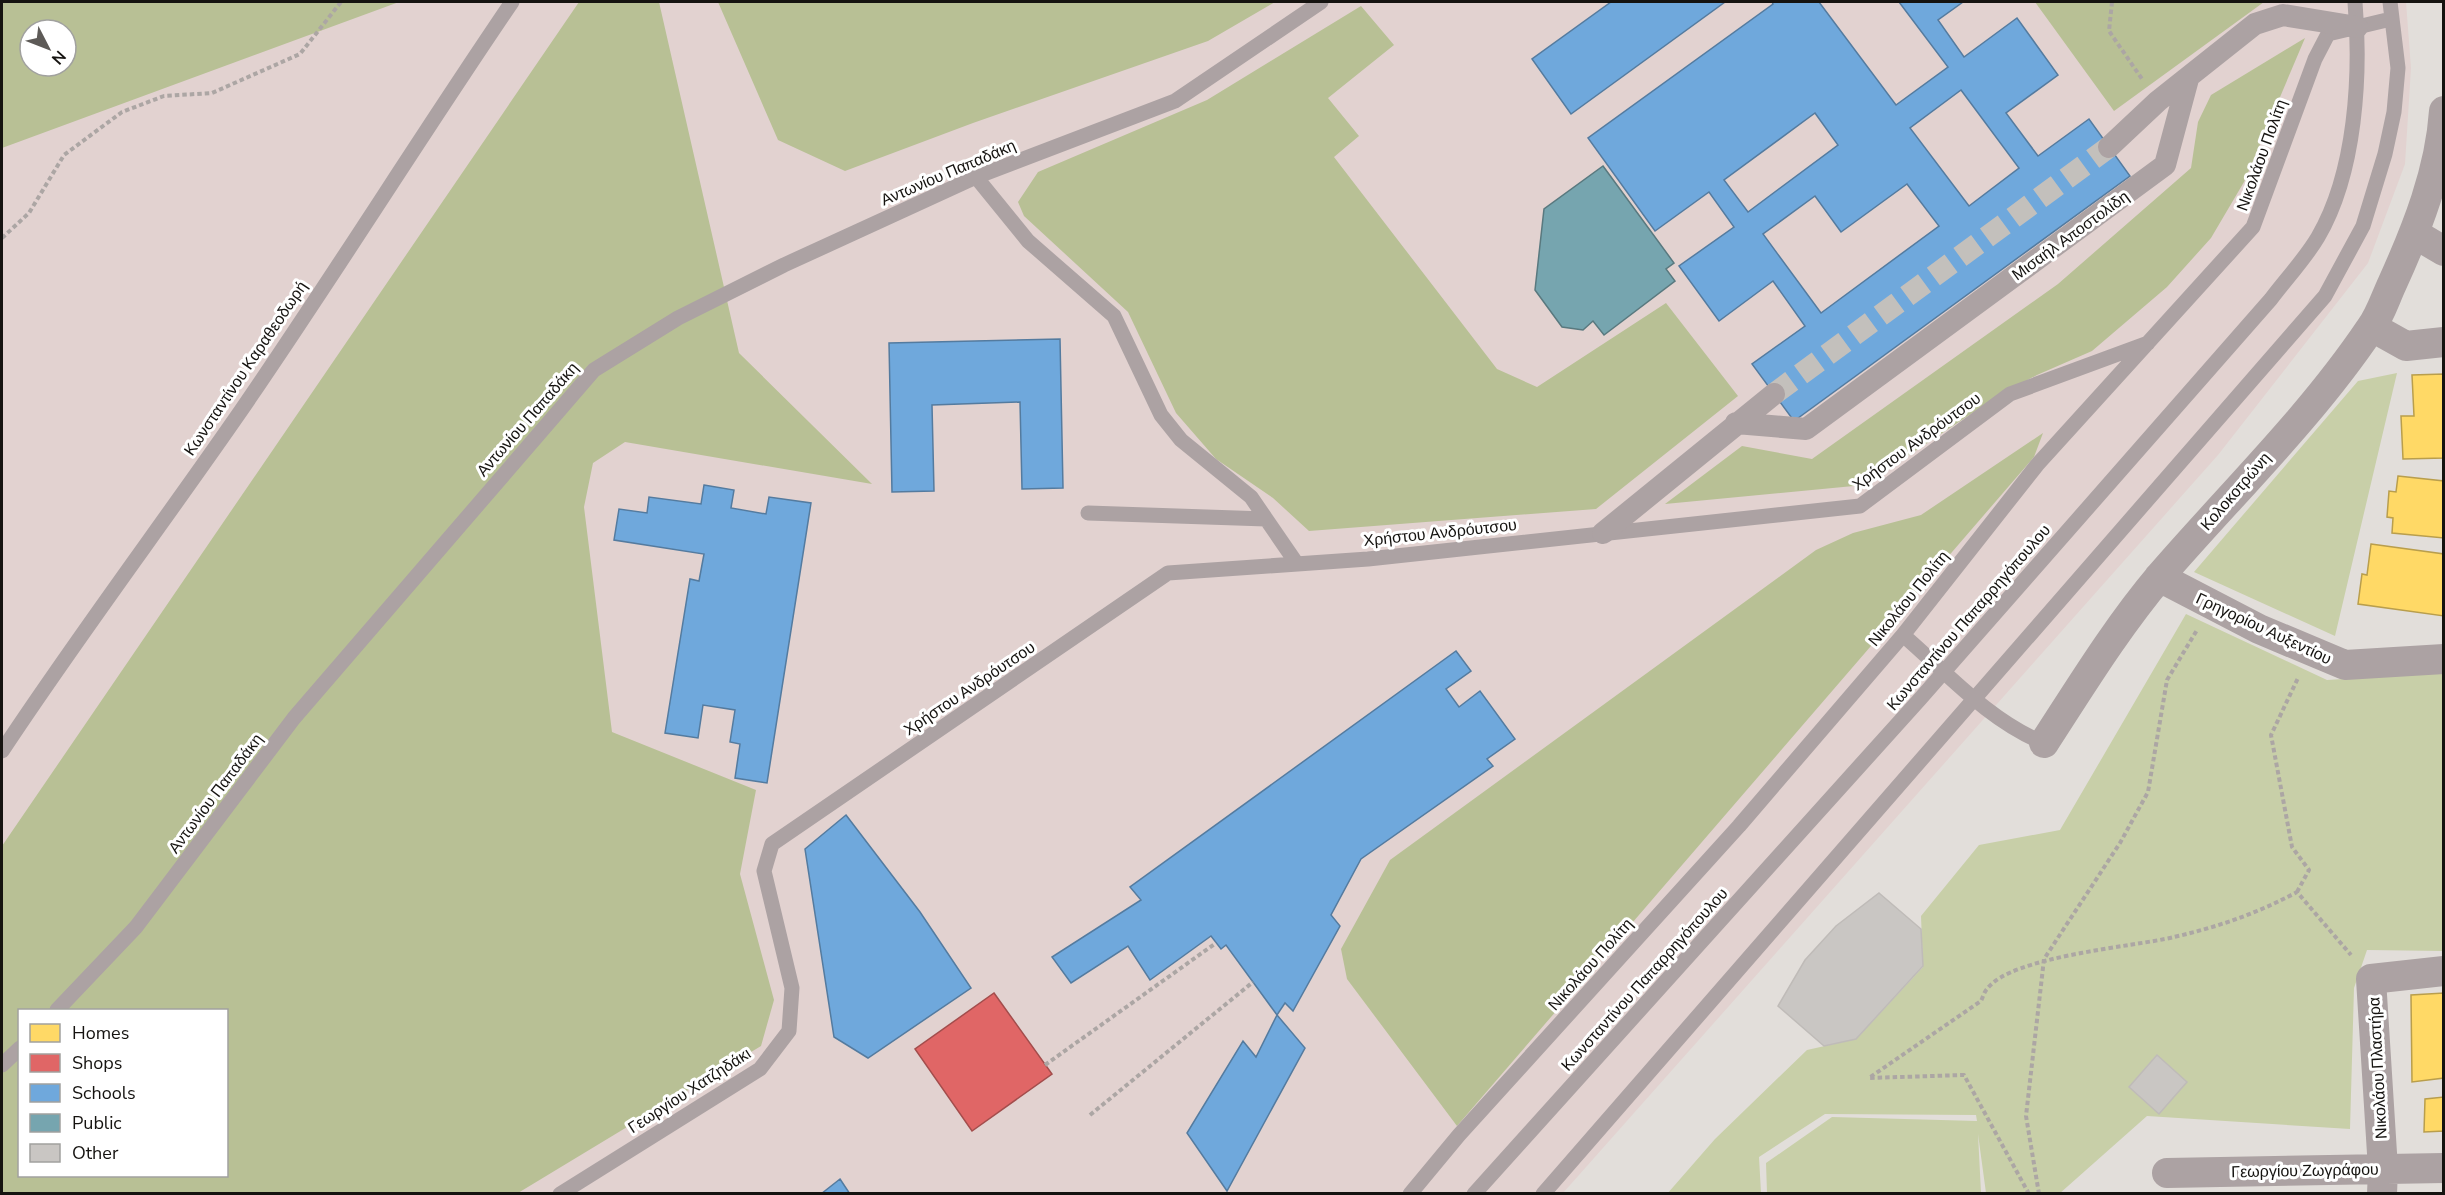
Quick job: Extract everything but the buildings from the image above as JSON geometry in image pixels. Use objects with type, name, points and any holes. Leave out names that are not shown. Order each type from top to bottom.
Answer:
[{"type":"street","points":[[2109,147],[2158,101],[2255,24],[2283,15],[2357,27]]},
{"type":"street","name":"Μισαήλ Αποστολίδη","points":[[1736,423],[1806,429],[2166,165],[2188,79]]},
{"type":"street","name":"Κολοκοτρώνη","points":[[2044,743],[2101,654],[2159,577],[2327,387],[2372,327],[2415,234],[2435,167],[2444,111]]},
{"type":"street","points":[[2415,234],[2444,251]]},
{"type":"street","points":[[2372,327],[2406,346],[2444,342]]},
{"type":"street","points":[[1603,533],[1774,394]]},
{"type":"street","name":"Γρηγορίου Αυξεντίου","points":[[2159,577],[2310,653],[2345,665],[2444,659]]},
{"type":"street","points":[[2371,979],[2444,971]]},
{"type":"street","name":"Νικολάου Πλαστήρα","points":[[2371,979],[2382,1181]]},
{"type":"street","name":"Γεωργίου Ζωγράφου","points":[[2167,1173],[2382,1181],[2444,1168]]},
{"type":"lane","name":"Κωνσταντίνου Καραθεοδωρή","points":[[2,752],[68,650],[240,411],[512,2]]},
{"type":"lane","name":"Αντωνίου Παπαδάκη","points":[[59,1009],[136,927],[294,718],[594,369],[678,318],[783,265],[976,177],[1175,101],[1322,2]]},
{"type":"lane","name":"Κωνσταντίνου Παπαρρηγόπουλου","points":[[1474,1194],[1920,699],[2271,299],[2318,237],[2346,169],[2356,92],[2355,2]]},
{"type":"lane","points":[[1543,1194],[2325,296],[2363,226],[2385,154],[2394,112],[2398,68],[2390,2]]},
{"type":"lane","name":"Νικολάου Πολίτη","points":[[1410,1194],[1459,1135],[1739,826],[1903,635],[2037,465],[2253,227],[2315,59],[2328,34],[2391,19]]},
{"type":"lane","points":[[976,177],[1028,241],[1114,316],[1161,415],[1181,440],[1251,498],[1297,564]]},
{"type":"lane","name":"Χρήστου Ανδρόυτσου","points":[[772,844],[1168,573],[1380,557],[1860,506],[2010,394],[2148,343]]},
{"type":"lane","points":[[1088,513],[1266,519]]},
{"type":"lane","points":[[1903,635],[1995,716],[2021,734],[2044,743]]},
{"type":"lane","name":"Γεωργίου Χατζηδάκι","points":[[560,1194],[760,1069],[789,1030],[792,988],[764,871],[772,844]]},
{"type":"lane","points":[[2,1065],[18,1050]]},
{"type":"path","points":[[2,238],[28,213],[64,155],[122,112],[164,96],[212,93],[300,54],[341,2]]},
{"type":"path","points":[[2112,2],[2109,31],[2158,101]]},
{"type":"path","points":[[2038,1194],[2026,1116],[2044,959],[2120,843],[2148,792],[2168,680],[2212,603]]},
{"type":"path","points":[[2029,1194],[1964,1075],[1869,1078],[1981,1001],[1987,987],[2011,973],[2044,959],[2131,946],[2222,925],[2260,912],[2298,892],[2309,870],[2292,847],[2271,735],[2310,653]]},
{"type":"path","points":[[2298,892],[2371,979]]},
{"type":"path","points":[[1045,1065],[1216,943]]},
{"type":"path","points":[[1090,1115],[1253,982]]},
{"type":"shaded area","points":[[2,2],[2406,2],[2411,68],[2405,164],[2368,263],[2218,455],[1563,1193],[2,1194]]},
{"type":"green space","points":[[2,2],[399,2],[2,148]]},
{"type":"green space","points":[[579,2],[659,2],[739,353],[872,484],[625,442],[593,463],[584,507],[612,732],[756,790],[740,874],[774,1000],[761,1046],[518,1193],[2,1194],[2,846]]},
{"type":"green space","points":[[718,2],[1275,2],[1208,41],[973,123],[845,171],[778,140]]},
{"type":"green space","points":[[2035,2],[2264,2],[2114,111]]},
{"type":"green space","points":[[1361,6],[1394,45],[1328,98],[1359,136],[1334,157],[1497,369],[1537,387],[1666,303],[1738,396],[1596,509],[1309,531],[1273,498],[1216,459],[1176,413],[1128,312],[1024,216],[1018,202],[1038,172],[1207,100]]},
{"type":"green space","points":[[2305,38],[2244,182],[2211,238],[2167,287],[2092,351],[2001,394],[1864,485],[1665,504],[1742,446],[1812,459],[2058,284],[2191,168],[2198,122],[2211,95]]},
{"type":"green space","points":[[2397,373],[2335,636],[2194,572],[2358,381]]},
{"type":"green space","points":[[2043,433],[2034,457],[1457,1126],[1347,979],[1341,949],[1390,860],[1816,550],[1853,533],[1921,515]]},
{"type":"green space","points":[[2186,614],[2327,680],[2443,673],[2443,951],[2367,950],[2354,988],[2350,1129],[2147,1116],[2059,1194],[1986,1193],[1978,1134],[1981,1193],[1767,1193],[1766,1163],[1832,1117],[1977,1121],[1976,1115],[1825,1114],[1759,1157],[1761,1193],[1667,1194],[1715,1139],[1807,1050],[1856,1039],[1923,967],[1921,916],[1979,845],[2060,830]]},
{"type":"tunnel","points":[[1774,394],[2109,147]]}]
